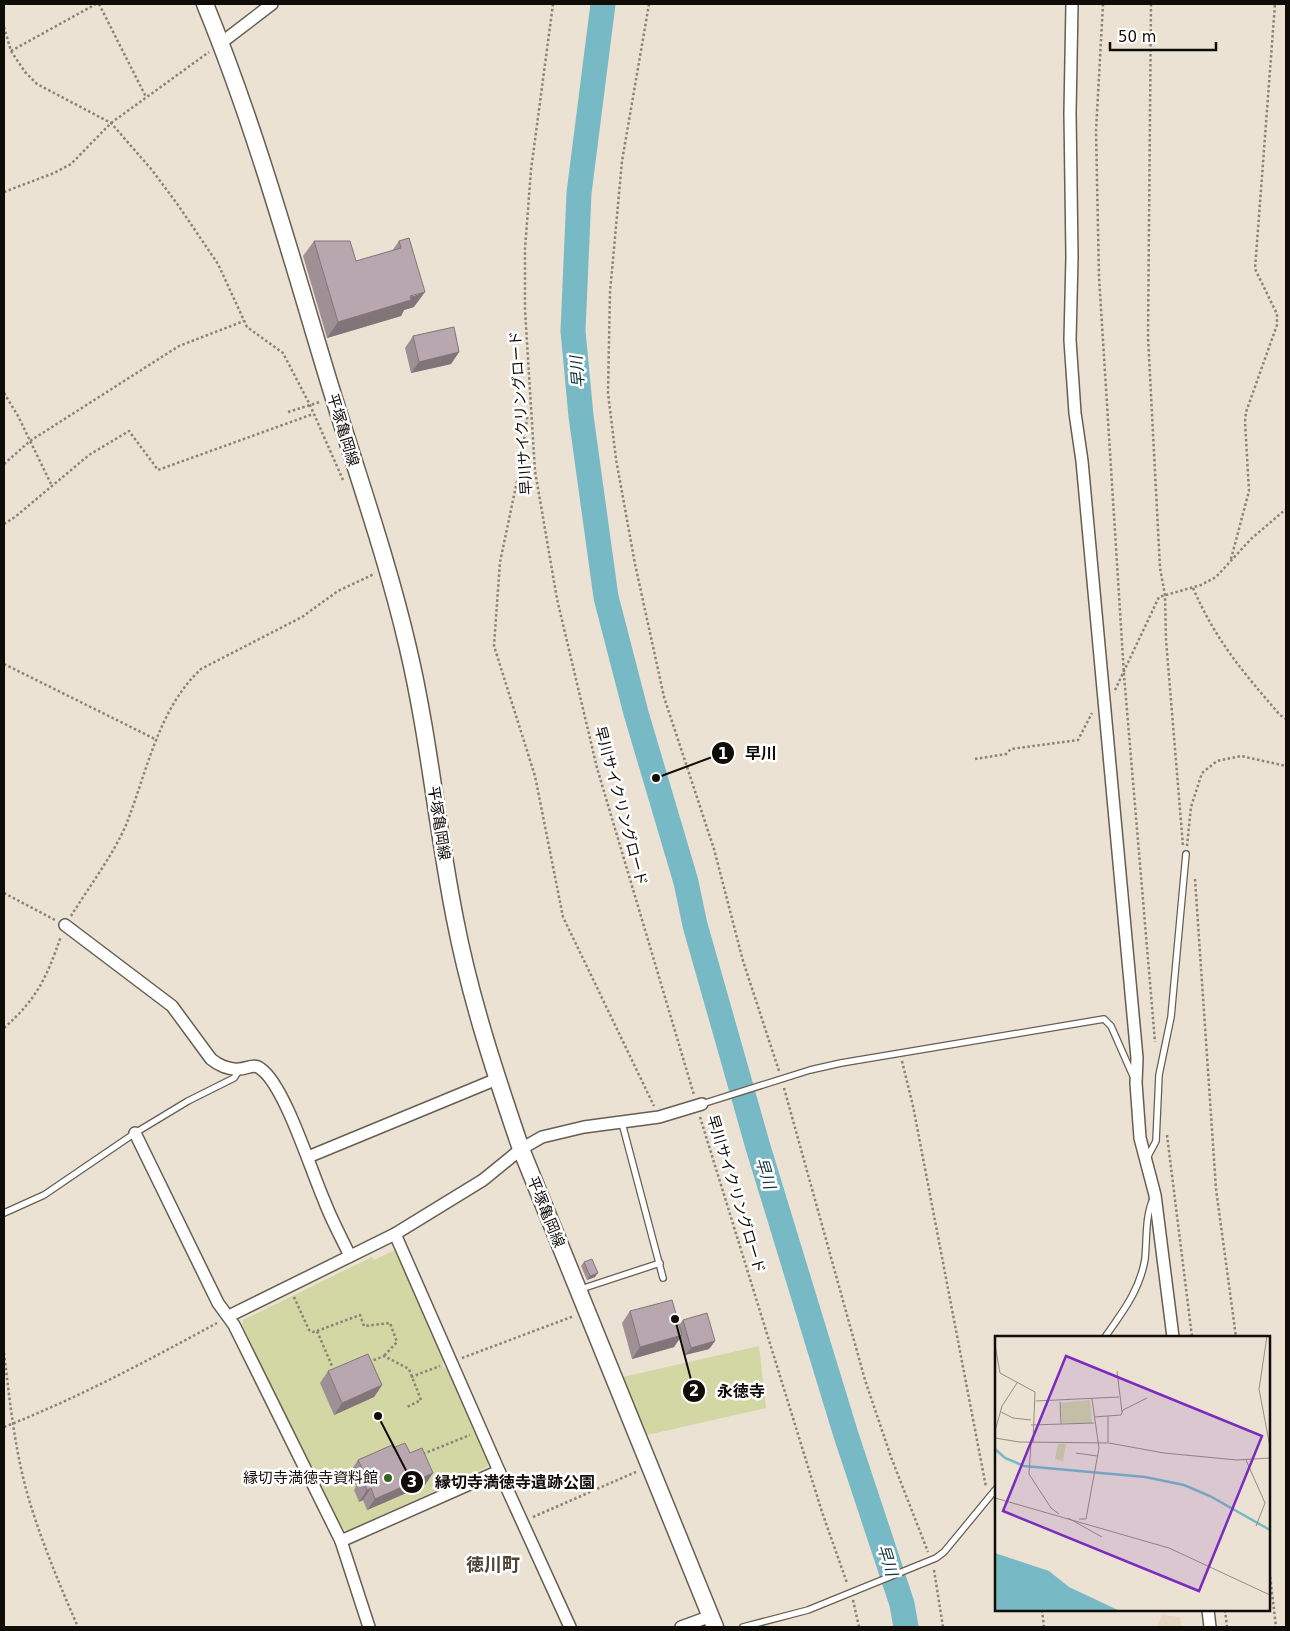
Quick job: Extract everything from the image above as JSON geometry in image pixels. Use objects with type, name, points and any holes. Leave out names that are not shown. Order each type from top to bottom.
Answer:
[{"type":"main road","name":"平塚亀岡線","points":[[205,4],[247,110],[362,492],[387,568],[408,647],[423,719],[454,916],[464,963],[497,1079],[521,1149],[713,1622]]},
{"type":"street","points":[[221,43],[272,4]]},
{"type":"street","points":[[1072,4],[1070,114],[1072,257],[1070,340],[1075,413],[1082,461],[1102,703],[1137,1058],[1136,1083],[1140,1138],[1155,1195],[1173,1336]]},
{"type":"street","points":[[65,925],[172,1006],[211,1059],[217,1064],[240,1069],[256,1066],[262,1069],[274,1085],[308,1157],[324,1200],[350,1256]]},
{"type":"street","points":[[308,1157],[497,1079]]},
{"type":"street","points":[[229,1316],[395,1234],[483,1180],[521,1149],[542,1137],[563,1131],[659,1117],[699,1104]]},
{"type":"street","points":[[135,1133],[218,1303],[229,1316],[341,1541],[368,1627]]},
{"type":"street","points":[[395,1234],[450,1362],[570,1627]]},
{"type":"street","points":[[341,1541],[499,1471]]},
{"type":"street","points":[[1208,1611],[1210,1627]]},
{"type":"street","points":[[681,1627],[713,1622]]},
{"type":"lane","points":[[1146,1160],[1156,1141],[1159,1075],[1170,1017],[1186,854]]},
{"type":"lane","points":[[699,1104],[810,1070],[900,1052],[1104,1018],[1111,1026],[1136,1083]]},
{"type":"lane","points":[[4,1213],[52,1190],[135,1133],[188,1101],[234,1078],[240,1069]]},
{"type":"lane","points":[[622,1122],[664,1278]]},
{"type":"lane","points":[[1106,1336],[1132,1300],[1139,1282],[1144,1261],[1149,1208],[1155,1195]]},
{"type":"lane","points":[[578,1290],[660,1263]]},
{"type":"lane","points":[[743,1627],[808,1610],[929,1561],[944,1552],[995,1491]]},
{"type":"path","points":[[11,51],[97,4],[146,97]]},
{"type":"path","name":"早川サイクリングロード","points":[[553,4],[531,170],[525,249],[525,310],[529,407],[535,471],[545,538],[593,749],[819,1503],[851,1593],[859,1627]]},
{"type":"path","points":[[648,4],[622,161],[610,292],[608,393],[616,459],[635,564],[664,696],[714,849],[744,961],[865,1380],[929,1561],[943,1627]]},
{"type":"path","points":[[1103,4],[1096,131],[1099,277],[1124,675],[1155,1043]]},
{"type":"path","points":[[1151,4],[1148,337],[1160,568],[1165,595],[1166,640],[1181,839],[1186,854]]},
{"type":"path","points":[[1231,559],[1248,491],[1246,412],[1277,325],[1277,314],[1255,269],[1275,4]]},
{"type":"path","points":[[4,26],[11,51],[25,72],[37,84],[111,123],[152,170],[218,264],[247,327],[283,353],[310,405],[346,486],[362,492]]},
{"type":"path","points":[[4,192],[54,173],[71,164],[111,123],[221,43]]},
{"type":"path","points":[[4,464],[30,441],[178,346],[244,321]]},
{"type":"path","points":[[4,393],[52,486]]},
{"type":"path","points":[[288,412],[310,405]]},
{"type":"path","points":[[529,407],[521,462],[500,562],[494,646],[534,776],[562,917],[659,1117]]},
{"type":"path","points":[[4,524],[89,455],[129,430],[158,470],[314,414]]},
{"type":"path","points":[[975,759],[1006,754],[1011,749],[1078,740],[1096,704],[1111,698],[1124,675],[1159,597],[1193,588],[1216,576],[1231,559],[1286,510]]},
{"type":"path","points":[[4,1028],[23,1012],[46,978],[65,925],[125,826],[156,740],[177,694],[201,669],[302,617],[338,591],[387,568]]},
{"type":"path","points":[[1193,588],[1209,623],[1229,656],[1280,715],[1286,719]]},
{"type":"path","points":[[4,664],[156,740]]},
{"type":"path","points":[[1186,854],[1191,808],[1202,773],[1217,761],[1241,756],[1286,766]]},
{"type":"path","points":[[1195,876],[1195,910],[1216,1189],[1236,1336]]},
{"type":"path","points":[[4,893],[65,925]]},
{"type":"path","points":[[900,1052],[913,1106],[989,1500]]},
{"type":"path","points":[[1166,1129],[1192,1336]]},
{"type":"path","points":[[289,1286],[309,1330],[313,1332],[360,1315],[364,1326],[390,1323],[398,1342],[384,1356],[362,1364]]},
{"type":"path","points":[[411,1377],[586,1312]]},
{"type":"path","points":[[4,1427],[104,1384],[229,1316]]},
{"type":"path","points":[[317,1331],[332,1366]]},
{"type":"path","points":[[4,1352],[13,1423],[30,1502],[55,1575],[78,1627]]},
{"type":"path","points":[[384,1356],[409,1369],[421,1400],[407,1407]]},
{"type":"path","points":[[423,1454],[481,1431]]},
{"type":"path","points":[[523,1521],[649,1466]]},
{"type":"path","points":[[1270,1576],[1276,1627]]},
{"type":"path","points":[[1042,1611],[1044,1627]]},
{"type":"path","points":[[1225,1611],[1227,1627]]},
{"type":"shaded area","points":[[1162,1615],[1180,1617],[1181,1627],[1157,1627]]},
{"type":"green space","points":[[397,1249],[443,1354],[443,1367],[449,1371],[490,1460],[487,1467],[348,1531],[342,1528],[242,1328],[243,1320],[372,1257],[374,1260]]},
{"type":"green space","points":[[759,1346],[766,1408],[647,1435],[623,1377]]},
{"type":"building","points":[[409,238],[425,292],[410,296],[411,300],[338,322],[314,241],[350,241],[356,261],[401,248],[399,241]]},
{"type":"building","points":[[454,327],[459,352],[419,362],[413,336]]},
{"type":"building","points":[[592,1259],[598,1273],[590,1276],[584,1262]]},
{"type":"building","points":[[672,1300],[682,1335],[640,1347],[630,1311]]},
{"type":"building","points":[[707,1313],[715,1341],[691,1348],[683,1320]]},
{"type":"building","points":[[368,1354],[382,1385],[342,1403],[328,1371]]},
{"type":"building","name":"縁切寺満徳寺資料館","points":[[405,1443],[410,1453],[422,1448],[433,1473],[375,1499],[371,1488],[367,1490],[362,1478],[366,1476],[358,1460],[392,1445],[393,1448]]},
{"type":"waterway","name":"早川","points":[[603,4],[579,193],[573,331],[581,416],[606,597],[636,713],[686,882],[695,925],[758,1147],[846,1435],[902,1604],[906,1627]]},
{"type":"place","name":"早川","points":[[656,778]]},
{"type":"place","name":"永徳寺","points":[[675,1319]]},
{"type":"place","name":"縁切寺満徳寺遺跡公園","points":[[378,1416]]},
{"type":"place","name":"縁切寺満徳寺資料館","points":[[388,1478]]},
{"type":"district","name":"徳川町","points":[[493,1565]]}]
